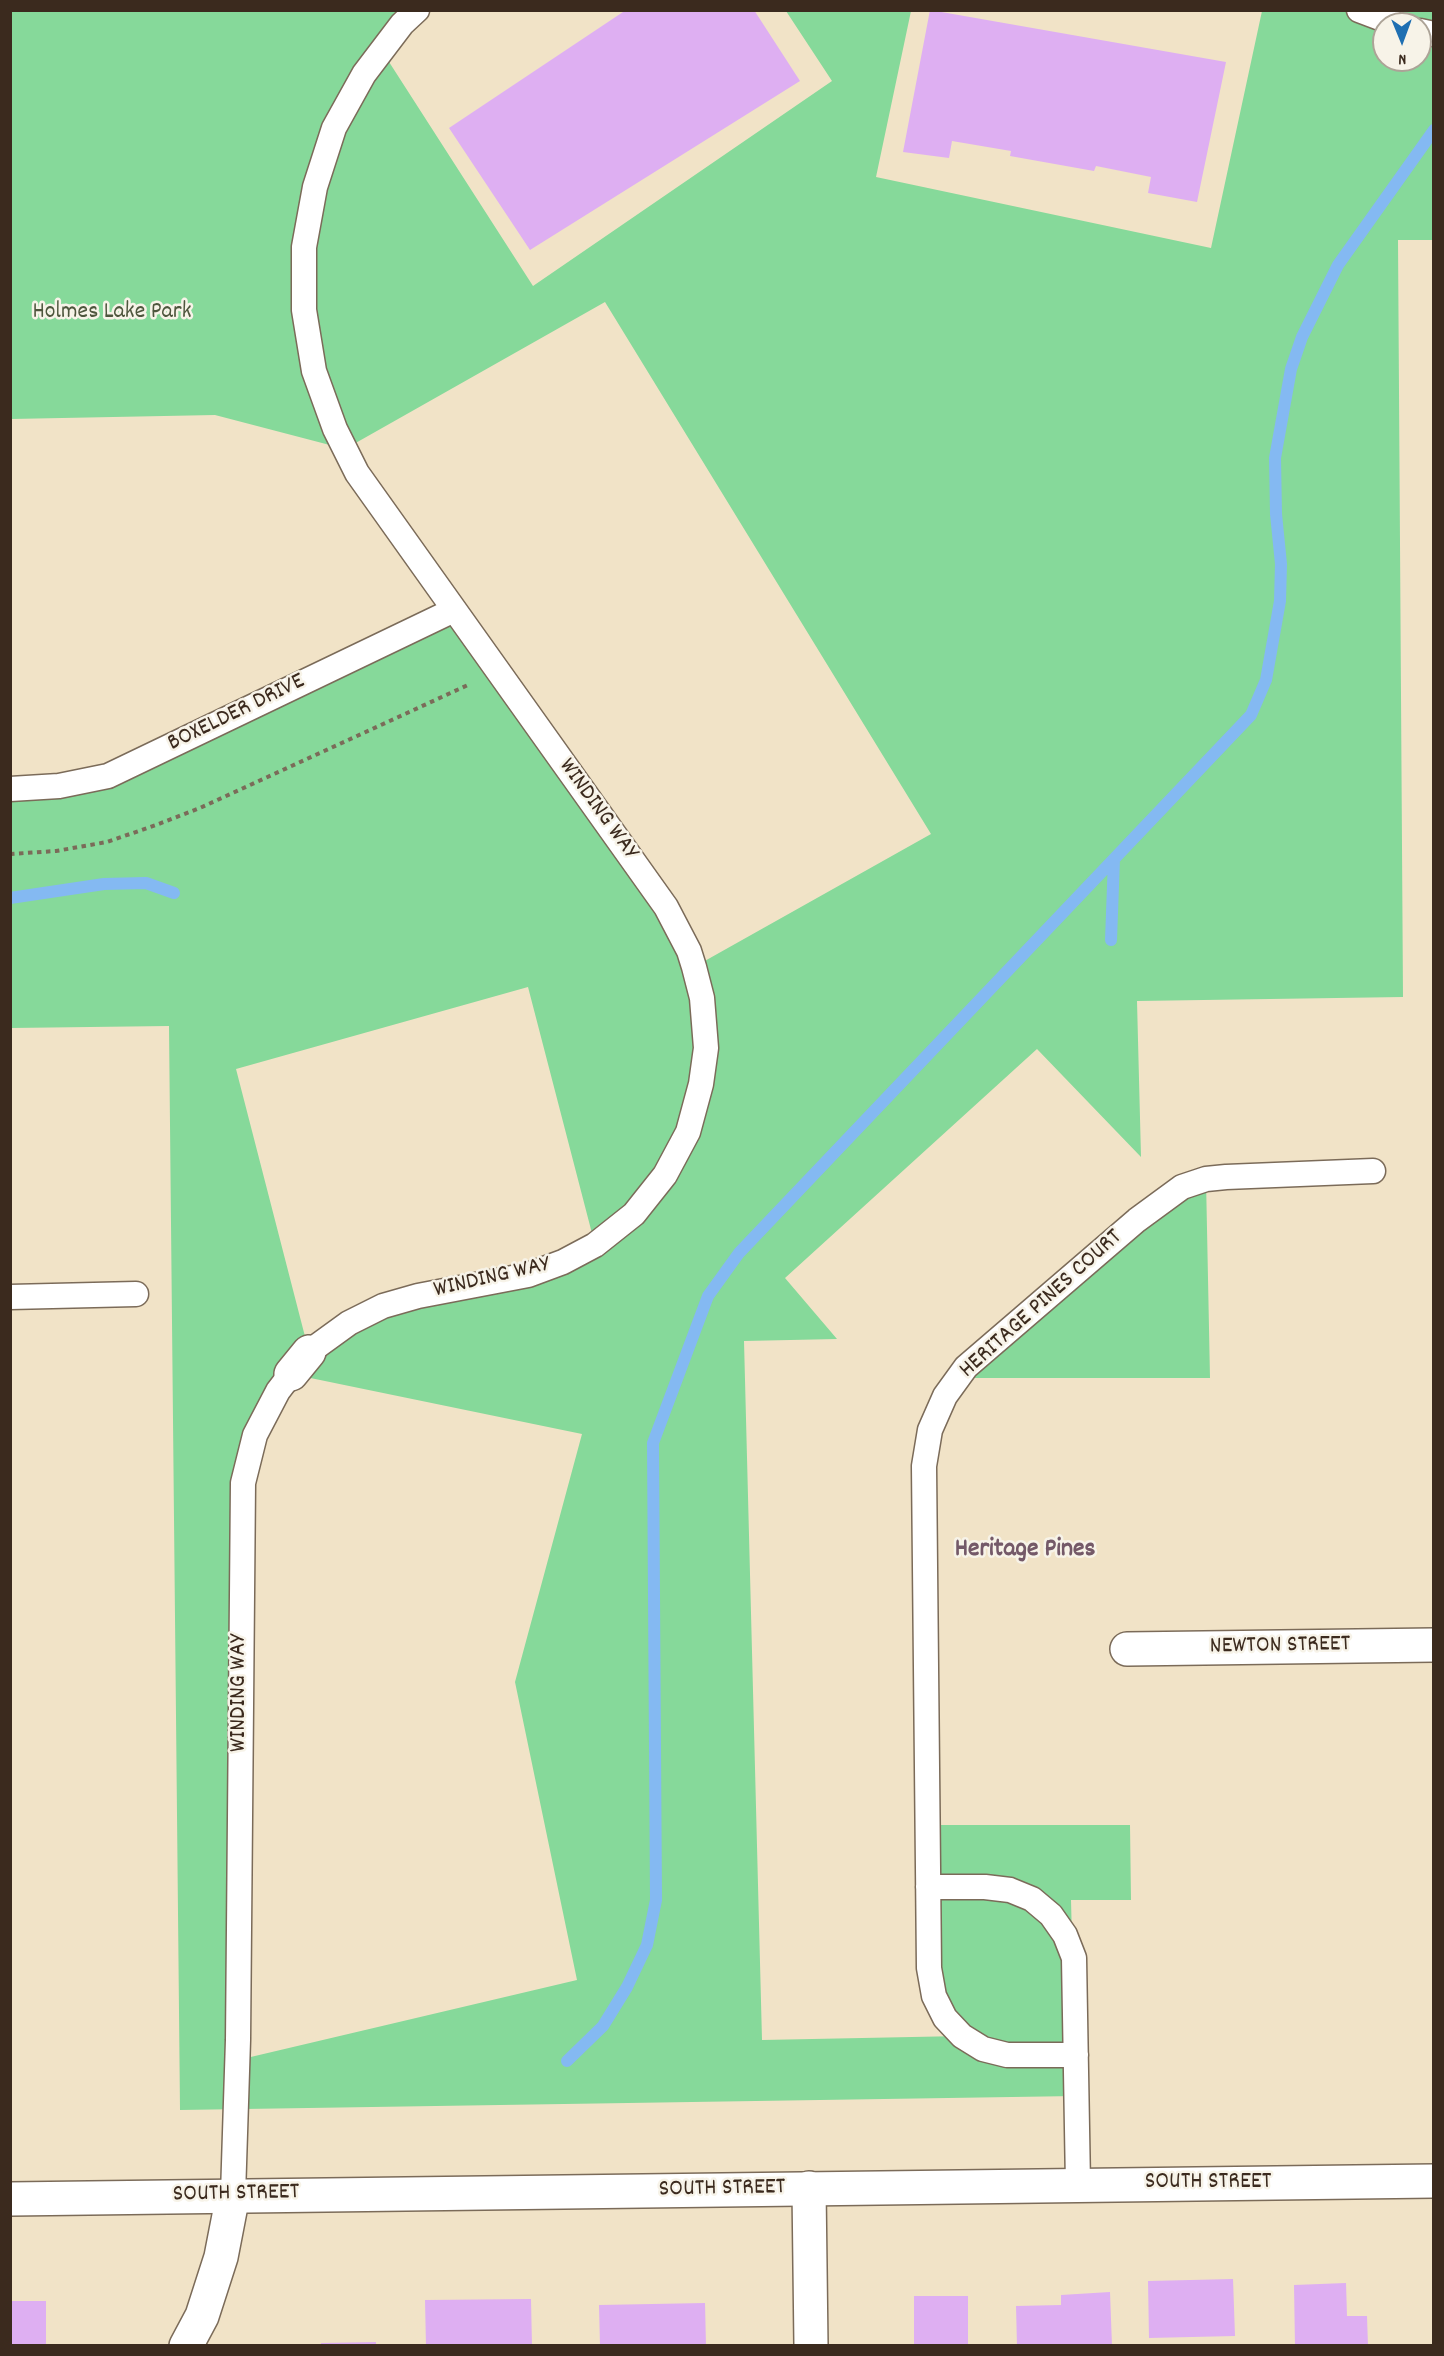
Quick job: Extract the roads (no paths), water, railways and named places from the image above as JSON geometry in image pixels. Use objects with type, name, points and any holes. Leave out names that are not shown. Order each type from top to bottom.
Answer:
[{"type":"main road","name":"NEWTON STREET","points":[[1127,1649],[1434,1645]]},
{"type":"main road","name":"SOUTH STREET","points":[[10,2199],[1434,2181]]},
{"type":"main road","points":[[809,2188],[811,2346]]},
{"type":"main road","points":[[186,2346],[202,2316],[221,2257],[233,2195]]},
{"type":"lane","name":"WINDING WAY","points":[[233,2195],[238,2040],[243,1483],[255,1435],[278,1391],[300,1363],[349,1323],[383,1306],[418,1296],[528,1275],[563,1262],[595,1245],[634,1214],[665,1175],[688,1132],[702,1084],[706,1048],[702,998],[689,951],[666,907],[357,472],[335,429],[314,371],[304,310],[304,247],[315,187],[334,128],[364,74],[402,24],[417,10]]},
{"type":"lane","name":"BOXELDER DRIVE","points":[[10,789],[59,786],[108,776],[454,610]]},
{"type":"lane","name":"HERITAGE PINES COURT","points":[[1076,2055],[1006,2055],[983,2049],[962,2036],[945,2018],[934,1996],[929,1968],[924,1466],[930,1430],[945,1396],[966,1367],[1137,1220],[1182,1187],[1206,1179],[1226,1177],[1373,1171]]},
{"type":"lane","points":[[10,1297],[136,1294]]},
{"type":"lane","points":[[928,1887],[985,1887],[1010,1890],[1032,1899],[1051,1915],[1065,1935],[1074,1958],[1077,2185]]},
{"type":"waterway","points":[[567,2061],[603,2026],[627,1987],[647,1945],[656,1900],[653,1443],[708,1296],[739,1253],[1251,715],[1266,680],[1280,601],[1281,564],[1276,514],[1275,458],[1291,369],[1302,337],[1338,265],[1434,130]]},
{"type":"waterway","points":[[1111,940],[1114,859]]},
{"type":"waterway","points":[[10,898],[104,884],[146,883],[174,893]]},
{"type":"district","name":"Heritage Pines","points":[[1025,1551]]},
{"type":"park label","name":"Holmes Lake Park","points":[[112,314]]}]
